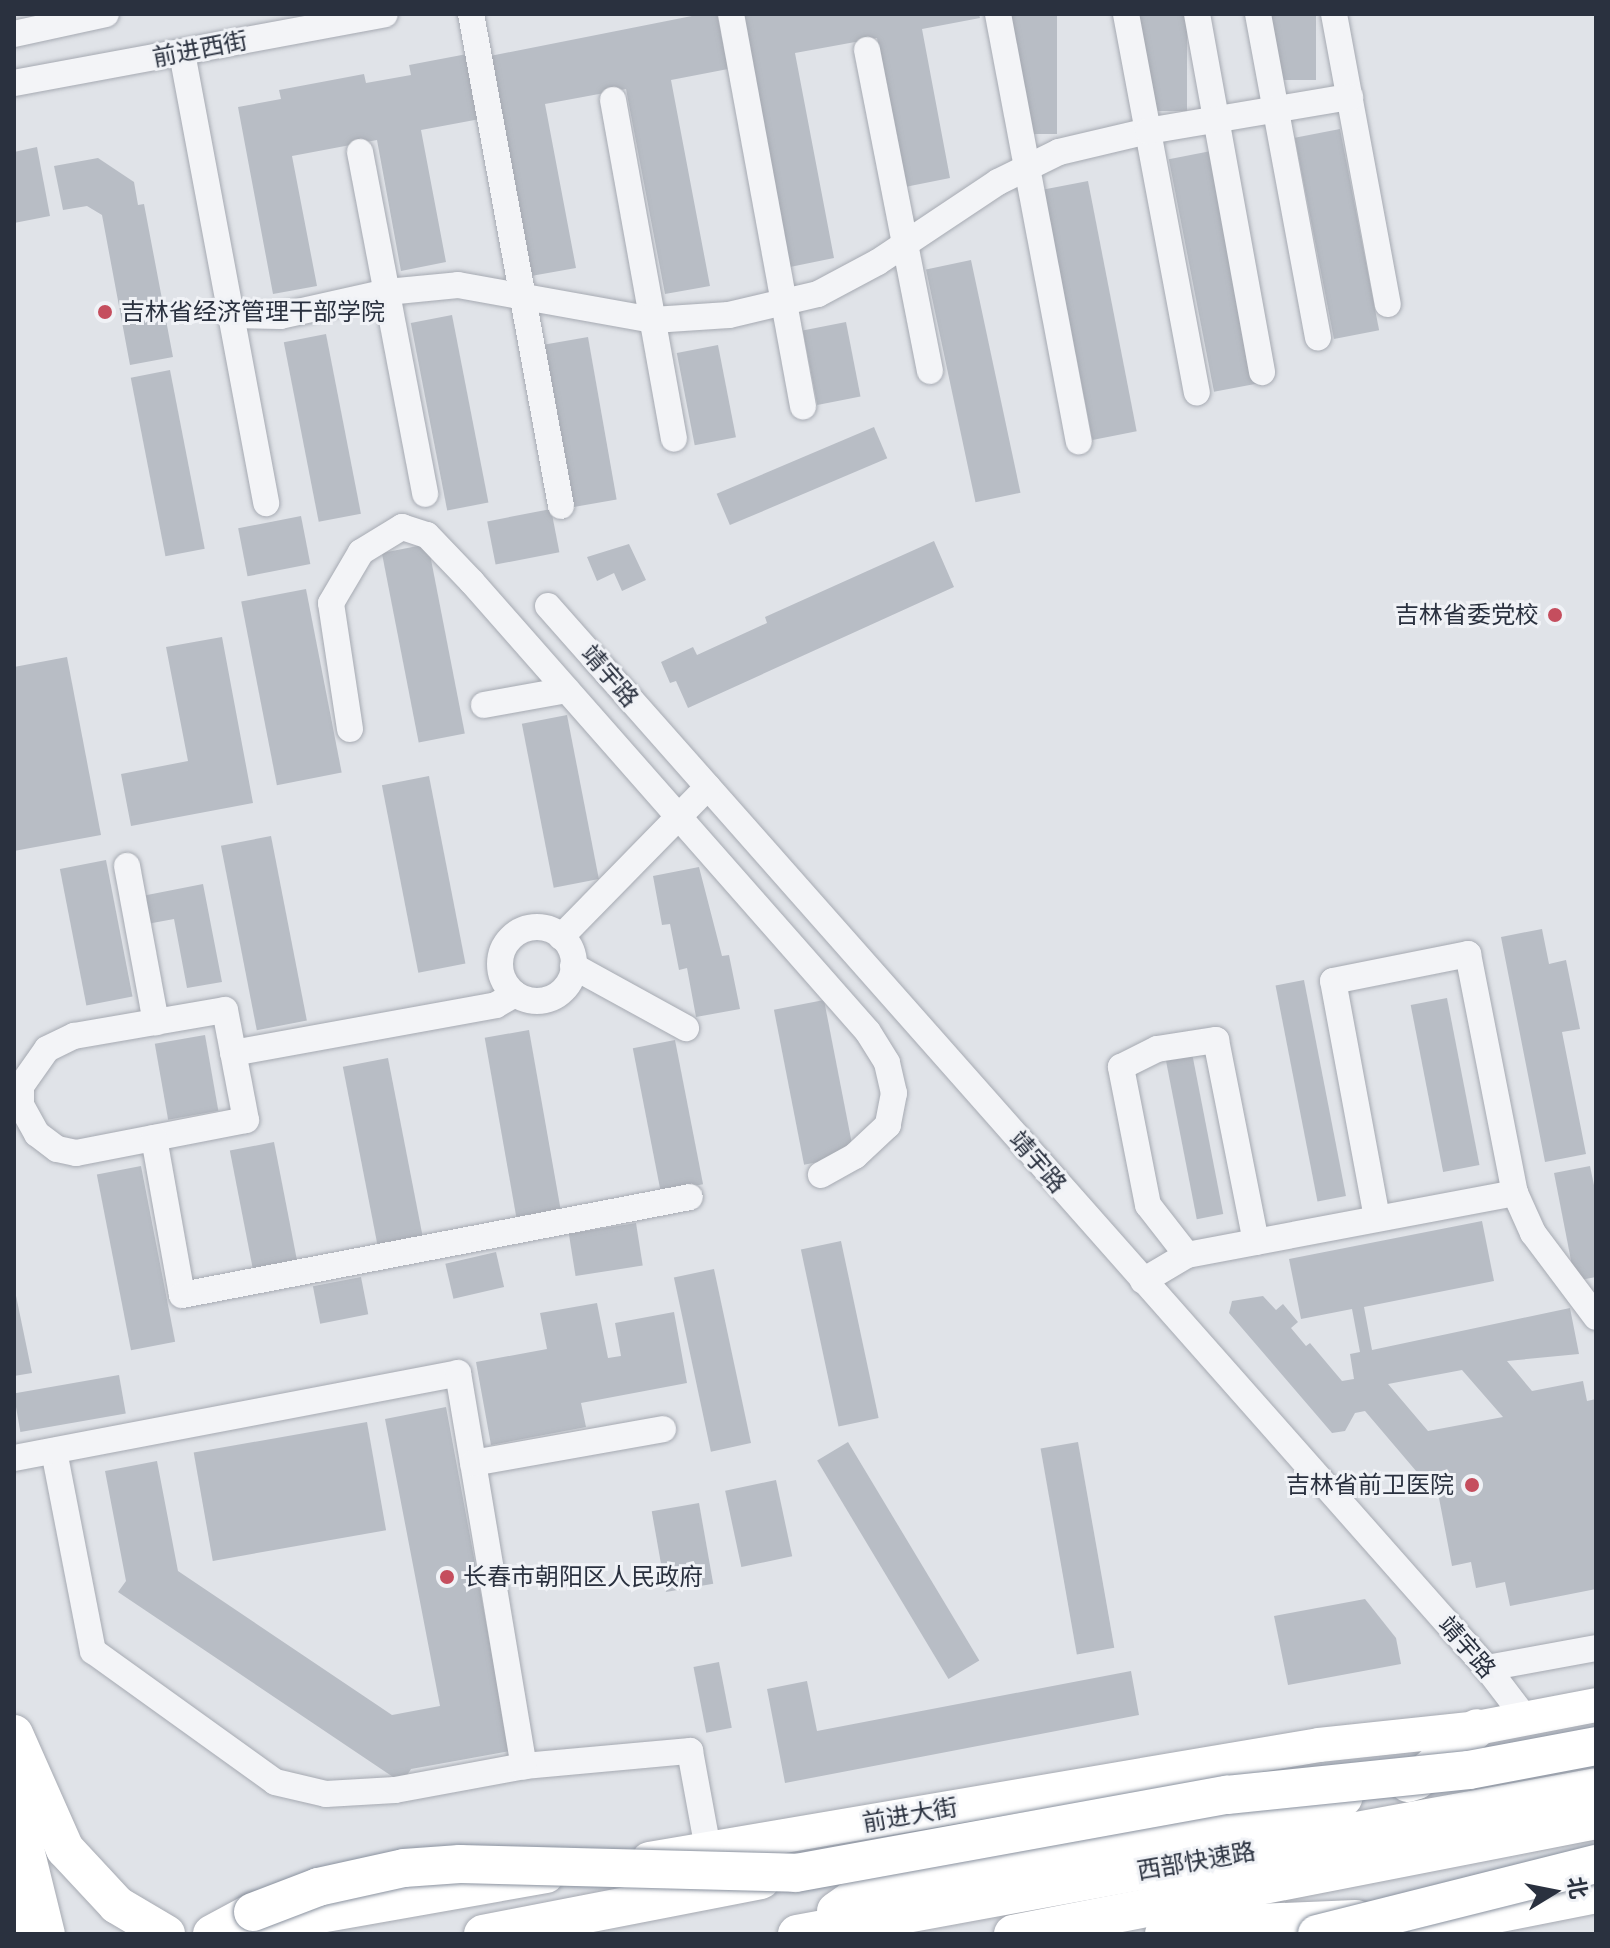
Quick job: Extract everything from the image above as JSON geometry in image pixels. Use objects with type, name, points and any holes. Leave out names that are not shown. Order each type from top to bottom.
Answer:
[{"type":"highway","points":[[801,1933],[852,1900],[910,1883],[1417,1780],[1477,1728]]},
{"type":"highway","points":[[14,1734],[65,1849],[117,1905],[166,1934]]},
{"type":"highway","points":[[483,1934],[796,1873],[1227,1795],[1469,1770],[1596,1746]]},
{"type":"highway","name":"西部快速路","points":[[801,1933],[1161,1902],[1596,1787]]},
{"type":"highway","name":"西部快速路","points":[[1013,1934],[1161,1902],[1596,1820]]},
{"type":"highway","points":[[212,1934],[318,1887],[404,1868],[460,1864],[796,1873]]},
{"type":"highway","points":[[1317,1934],[1596,1864]]},
{"type":"highway","points":[[14,1883],[39,1930]]},
{"type":"highway","points":[[1161,1902],[1210,1925],[1484,1914]]},
{"type":"main road","name":"前进大街","points":[[225,1934],[1319,1745],[1477,1728],[1596,1705]]},
{"type":"main road","points":[[14,1796],[39,1930],[77,1934]]},
{"type":"main road","points":[[1430,1934],[1484,1914],[1596,1896]]},
{"type":"street","points":[[14,34],[106,14]]},
{"type":"street","name":"前进西街","points":[[14,83],[385,14]]},
{"type":"street","points":[[471,14],[561,506]]},
{"type":"street","points":[[731,14],[803,406]]},
{"type":"street","points":[[998,14],[1079,441]]},
{"type":"street","points":[[1126,14],[1197,392]]},
{"type":"street","points":[[1197,14],[1262,372]]},
{"type":"street","points":[[1258,14],[1318,337]]},
{"type":"street","points":[[1334,14],[1388,304]]},
{"type":"street","points":[[867,50],[930,371]]},
{"type":"street","points":[[182,53],[266,503]]},
{"type":"street","points":[[231,315],[280,316],[387,292],[458,285],[653,320],[729,315],[818,294],[1027,167],[1059,152],[1148,131],[1350,97]]},
{"type":"street","points":[[613,100],[674,439]]},
{"type":"street","points":[[360,152],[425,494]]},
{"type":"street","points":[[350,729],[331,603],[361,552],[402,527],[427,535],[868,1032],[887,1063],[894,1093],[888,1125],[855,1156],[821,1175]]},
{"type":"street","name":"靖宇路","points":[[548,606],[1487,1668],[1526,1719]]},
{"type":"street","points":[[484,705],[567,690]]},
{"type":"street","points":[[561,937],[708,787]]},
{"type":"street","points":[[127,866],[156,1022]]},
{"type":"street","points":[[532,928],[561,937],[573,966],[568,984],[553,997],[534,1001],[515,994],[502,977],[505,945],[532,928]]},
{"type":"street","points":[[1377,1218],[1333,981],[1468,954],[1515,1193],[1533,1233],[1596,1317]]},
{"type":"street","points":[[573,966],[686,1028]]},
{"type":"street","points":[[233,1053],[496,1005],[515,994]]},
{"type":"street","points":[[225,1010],[233,1053],[246,1120],[76,1153],[57,1149],[37,1134],[18,1106],[21,1086],[47,1049],[74,1036],[225,1010]]},
{"type":"street","points":[[1187,1255],[1148,1205],[1121,1067],[1157,1049],[1216,1040],[1256,1242]]},
{"type":"street","points":[[154,1138],[182,1295],[690,1197]]},
{"type":"street","points":[[1143,1281],[1187,1255],[1515,1193]]},
{"type":"street","points":[[14,1458],[458,1373],[524,1766]]},
{"type":"street","points":[[473,1463],[663,1429]]},
{"type":"street","points":[[54,1451],[93,1651],[275,1782],[326,1794],[381,1791],[524,1766],[690,1751],[708,1849]]},
{"type":"street","points":[[1487,1668],[1596,1648]]},
{"type":"building","points":[[702,14],[717,14],[728,69],[671,80],[710,286],[665,294],[626,89],[545,104],[576,268],[531,276],[490,56]]},
{"type":"building","points":[[742,14],[979,14],[980,18],[922,29],[950,178],[905,187],[877,38],[795,53],[834,258],[790,267]]},
{"type":"building","points":[[1012,14],[1057,14],[1057,134],[1012,134]]},
{"type":"building","points":[[1140,14],[1187,14],[1187,111],[1140,111]]},
{"type":"building","points":[[1272,14],[1316,14],[1316,80],[1272,80]]},
{"type":"building","points":[[467,54],[480,119],[421,130],[446,262],[401,271],[377,140],[292,156],[317,286],[273,294],[238,107],[281,99],[279,90],[364,74],[366,83],[411,75],[409,65]]},
{"type":"building","points":[[1340,129],[1379,330],[1334,339],[1295,138]]},
{"type":"building","points":[[37,147],[50,216],[14,223],[14,152]]},
{"type":"building","points":[[1211,151],[1256,384],[1214,392],[1169,159]]},
{"type":"building","points":[[98,158],[134,182],[138,205],[144,204],[173,357],[130,365],[102,215],[87,206],[63,210],[54,166]]},
{"type":"building","points":[[1088,181],[1137,431],[1092,440],[1044,190]]},
{"type":"building","points":[[971,260],[1020,493],[975,502],[926,270]]},
{"type":"building","points":[[452,315],[488,502],[447,511],[411,323]]},
{"type":"building","points":[[846,322],[861,397],[817,405],[803,330]]},
{"type":"building","points":[[326,334],[361,514],[319,522],[284,342]]},
{"type":"building","points":[[588,337],[617,499],[572,507],[544,345]]},
{"type":"building","points":[[718,345],[736,437],[695,445],[677,353]]},
{"type":"building","points":[[170,370],[205,549],[165,556],[131,378]]},
{"type":"building","points":[[874,427],[887,458],[730,525],[717,494]]},
{"type":"building","points":[[551,509],[559,552],[496,565],[487,521]]},
{"type":"building","points":[[301,516],[310,564],[248,576],[238,528]]},
{"type":"building","points":[[934,541],[954,587],[688,708],[676,681],[670,683],[661,662],[693,647],[697,655],[767,623],[765,617]]},
{"type":"building","points":[[428,544],[465,733],[419,742],[382,553]]},
{"type":"building","points":[[629,544],[646,580],[622,591],[614,573],[597,581],[587,557]]},
{"type":"building","points":[[306,589],[342,773],[277,785],[241,602]]},
{"type":"building","points":[[222,637],[253,803],[131,826],[121,774],[188,761],[166,647]]},
{"type":"building","points":[[67,657],[101,835],[14,851],[14,667]]},
{"type":"building","points":[[567,715],[599,879],[554,888],[522,724]]},
{"type":"building","points":[[429,776],[465,963],[418,973],[382,785]]},
{"type":"building","points":[[271,836],[307,1021],[257,1030],[221,846]]},
{"type":"building","points":[[106,860],[133,996],[86,1005],[60,869]]},
{"type":"building","points":[[699,867],[722,956],[729,955],[740,1009],[696,1017],[687,968],[679,970],[670,924],[662,925],[653,876]]},
{"type":"building","points":[[203,884],[222,982],[187,988],[174,919],[147,924],[142,896]]},
{"type":"building","points":[[1542,929],[1549,964],[1566,960],[1580,1029],[1562,1032],[1586,1154],[1545,1162],[1501,937]]},
{"type":"building","points":[[1304,980],[1346,1196],[1318,1201],[1276,986]]},
{"type":"building","points":[[1447,998],[1479,1165],[1443,1172],[1411,1005]]},
{"type":"building","points":[[824,1000],[854,1155],[804,1165],[774,1010]]},
{"type":"building","points":[[529,1030],[561,1209],[516,1217],[485,1038]]},
{"type":"building","points":[[205,1035],[218,1111],[168,1120],[155,1044]]},
{"type":"building","points":[[675,1040],[703,1184],[661,1193],[633,1048]]},
{"type":"building","points":[[1192,1053],[1223,1214],[1197,1219],[1165,1058]]},
{"type":"building","points":[[388,1058],[423,1237],[378,1245],[343,1067]]},
{"type":"building","points":[[274,1142],[298,1265],[254,1273],[230,1151]]},
{"type":"building","points":[[141,1166],[175,1342],[131,1350],[97,1175]]},
{"type":"building","points":[[1590,1166],[1596,1195],[1596,1277],[1575,1281],[1554,1173]]},
{"type":"building","points":[[1482,1221],[1494,1281],[1364,1307],[1372,1350],[1570,1308],[1579,1354],[1507,1361],[1532,1391],[1583,1381],[1587,1401],[1596,1399],[1596,1589],[1510,1606],[1505,1582],[1476,1588],[1471,1562],[1452,1566],[1439,1498],[1365,1411],[1355,1413],[1345,1431],[1332,1433],[1229,1313],[1232,1301],[1263,1296],[1276,1310],[1283,1304],[1298,1322],[1291,1328],[1306,1346],[1310,1343],[1342,1381],[1354,1379],[1350,1354],[1360,1352],[1352,1309],[1301,1319],[1289,1259]],"holes":[[[1462,1370],[1503,1417],[1428,1431],[1388,1384]]]},
{"type":"building","points":[[636,1223],[643,1265],[576,1276],[569,1234]]},
{"type":"building","points":[[841,1241],[879,1418],[839,1427],[801,1250]]},
{"type":"building","points":[[496,1252],[504,1287],[453,1299],[445,1264]]},
{"type":"building","points":[[714,1269],[751,1443],[711,1452],[674,1278]]},
{"type":"building","points":[[361,1277],[368,1314],[320,1324],[313,1286]]},
{"type":"building","points":[[14,1286],[32,1373],[14,1376]]},
{"type":"building","points":[[597,1303],[608,1358],[621,1356],[615,1323],[674,1312],[687,1383],[581,1403],[586,1427],[491,1445],[476,1362],[547,1349],[540,1313]]},
{"type":"building","points":[[119,1375],[126,1413],[20,1432],[14,1394]]},
{"type":"building","points":[[446,1407],[510,1751],[411,1769],[402,1783],[118,1592],[126,1581],[105,1471],[157,1461],[178,1571],[392,1715],[440,1706],[385,1419]]},
{"type":"building","points":[[367,1422],[386,1530],[213,1561],[194,1453]]},
{"type":"building","points":[[848,1442],[979,1661],[948,1679],[817,1461]]},
{"type":"building","points":[[1078,1442],[1114,1648],[1077,1654],[1041,1449]]},
{"type":"building","points":[[776,1480],[792,1556],[741,1567],[725,1491]]},
{"type":"building","points":[[699,1503],[713,1584],[666,1592],[652,1511]]},
{"type":"building","points":[[1365,1599],[1396,1638],[1401,1664],[1288,1685],[1274,1616]]},
{"type":"building","points":[[719,1662],[732,1728],[706,1733],[693,1667]]},
{"type":"building","points":[[1131,1671],[1139,1715],[785,1783],[767,1689],[807,1681],[817,1731]]},
{"type":"place","name":"吉林省经济管理干部学院","points":[[105,312]]},
{"type":"place","name":"吉林省委党校","points":[[1555,615]]},
{"type":"place","name":"吉林省前卫医院","points":[[1472,1485]]},
{"type":"place","name":"长春市朝阳区人民政府","points":[[447,1577]]}]
